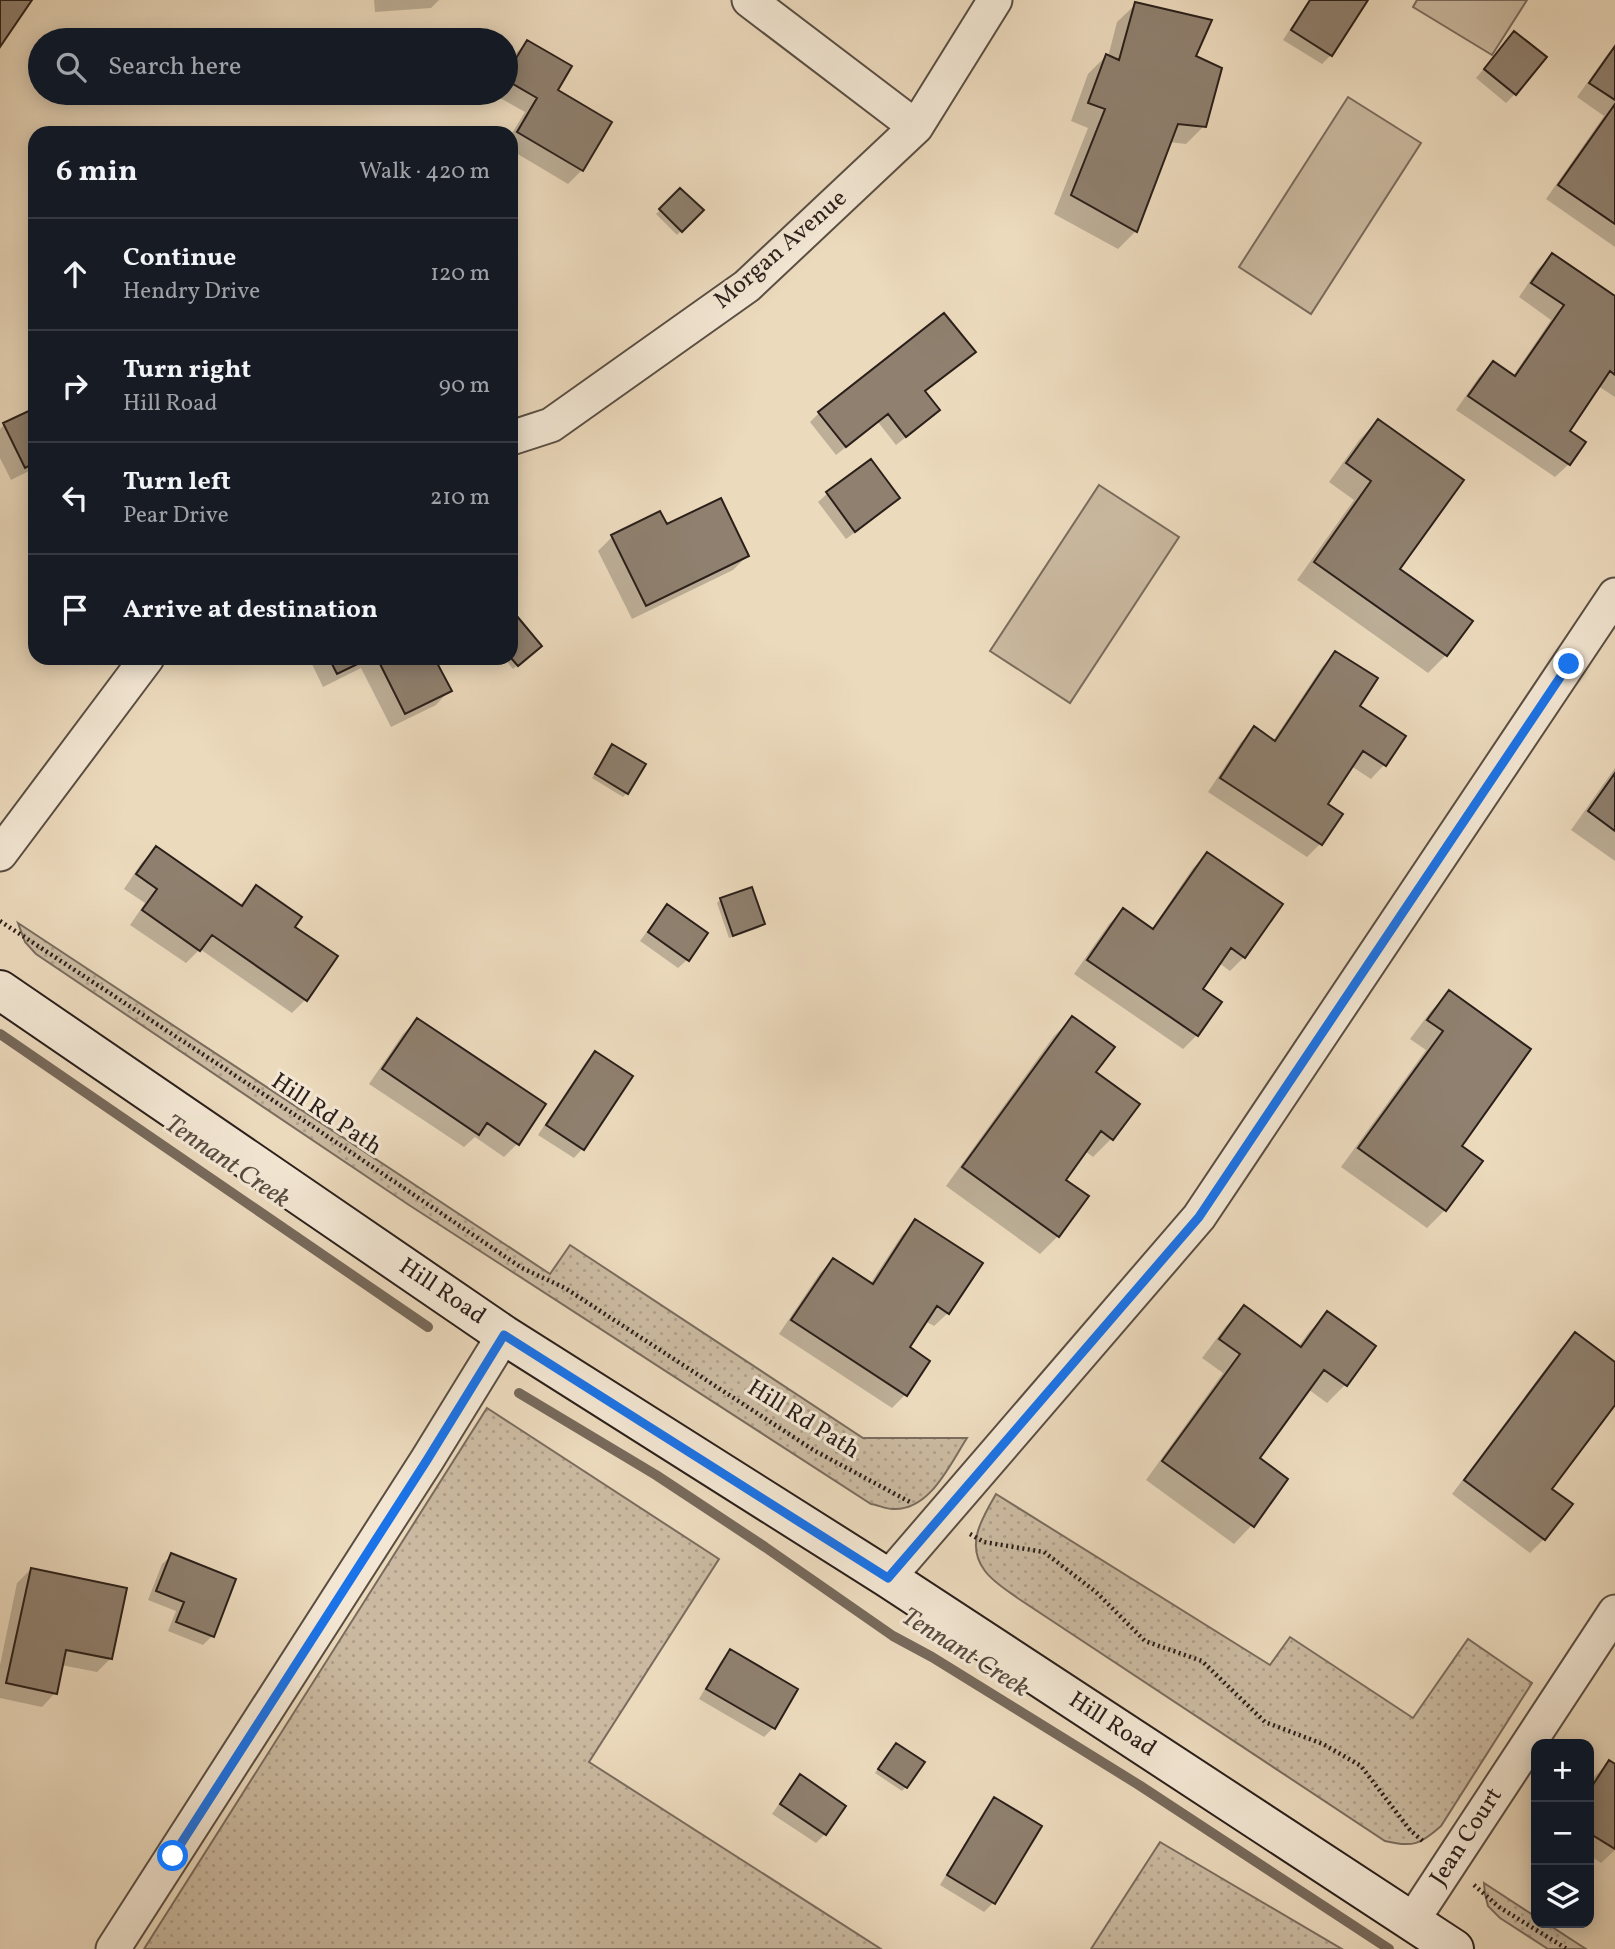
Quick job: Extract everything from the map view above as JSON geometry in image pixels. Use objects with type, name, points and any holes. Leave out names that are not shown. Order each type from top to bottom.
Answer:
[{"type":"main road","name":"Hill Road","points":[[0,990],[504,1335],[888,1578],[1454,1949]]},
{"type":"street","points":[[749,0],[916,127]]},
{"type":"street","name":"Morgan Avenue","points":[[518,436],[551,425],[747,286],[916,127],[995,0]]},
{"type":"street","points":[[888,1578],[1199,1217],[1615,595]]},
{"type":"street","points":[[0,854],[142,665]]},
{"type":"street","points":[[113,1949],[427,1460],[504,1335]]},
{"type":"street","name":"Jean Court","points":[[1412,1921],[1615,1612]]},
{"type":"path","name":"Hill Rd Path","points":[[0,921],[522,1268],[565,1288],[815,1451],[912,1503]]},
{"type":"path","points":[[960,1529],[984,1542],[1044,1552],[1096,1592],[1145,1641],[1202,1661],[1265,1722],[1323,1744],[1361,1766],[1409,1830],[1429,1847]]},
{"type":"path","points":[[1469,1881],[1499,1906],[1567,1949]]},
{"type":"shaded area","points":[[1417,0],[1527,0],[1492,55],[1413,7]]},
{"type":"shaded area","points":[[1348,97],[1421,143],[1311,314],[1239,267]]},
{"type":"shaded area","points":[[1099,485],[1179,537],[1070,703],[990,651]]},
{"type":"shaded area","points":[[18,923],[550,1274],[570,1245],[863,1438],[967,1438],[938,1484],[918,1502],[906,1508],[893,1509],[871,1504],[409,1205],[36,954],[25,942]]},
{"type":"shaded area","points":[[487,1408],[719,1559],[589,1762],[881,1949],[144,1949]]},
{"type":"shaded area","points":[[996,1494],[1270,1665],[1290,1637],[1413,1718],[1468,1639],[1532,1683],[1441,1826],[1416,1843],[1385,1841],[992,1579],[979,1561],[976,1542],[981,1522]]},
{"type":"shaded area","points":[[1160,1842],[1342,1949],[1091,1949]]},
{"type":"shaded area","points":[[1484,1883],[1531,1914],[1531,1928],[1554,1928],[1586,1949],[1548,1949],[1500,1918],[1488,1906]]},
{"type":"building","points":[[0,0],[32,0],[0,47]]},
{"type":"building","points":[[1310,0],[1368,0],[1332,56],[1291,30]]},
{"type":"building","points":[[1135,2],[1212,20],[1196,56],[1222,68],[1206,127],[1178,124],[1137,232],[1071,195],[1105,109],[1088,103],[1106,54],[1119,60]]},
{"type":"building","points":[[1514,31],[1547,57],[1516,95],[1484,69]]},
{"type":"building","points":[[527,40],[572,66],[558,90],[612,122],[583,171],[518,133],[537,98],[518,87],[518,55]]},
{"type":"building","points":[[1615,46],[1615,100],[1589,83]]},
{"type":"building","points":[[1615,104],[1615,224],[1558,185]]},
{"type":"building","points":[[680,188],[704,210],[682,232],[659,209]]},
{"type":"building","points":[[1552,253],[1615,296],[1615,375],[1610,371],[1570,431],[1586,442],[1570,465],[1468,396],[1493,361],[1515,376],[1564,305],[1531,283]]},
{"type":"building","points":[[944,313],[976,352],[925,391],[940,410],[906,437],[888,414],[846,447],[818,412]]},
{"type":"building","points":[[28,411],[28,466],[25,468],[3,423]]},
{"type":"building","points":[[1378,419],[1464,480],[1400,569],[1473,621],[1447,656],[1314,562],[1371,481],[1346,463]]},
{"type":"building","points":[[871,459],[900,498],[855,532],[826,492]]},
{"type":"building","points":[[721,498],[749,556],[646,606],[611,535],[660,511],[667,524]]},
{"type":"building","points":[[518,617],[542,646],[517,665]]},
{"type":"building","points":[[1335,651],[1378,678],[1360,706],[1406,736],[1386,766],[1363,751],[1328,804],[1343,814],[1322,845],[1220,778],[1254,726],[1275,741]]},
{"type":"building","points":[[332,665],[356,665],[337,674]]},
{"type":"building","points":[[380,665],[438,665],[452,691],[405,714]]},
{"type":"building","points":[[612,744],[646,764],[628,794],[595,774]]},
{"type":"building","points":[[1615,773],[1615,831],[1588,811]]},
{"type":"building","points":[[156,846],[242,906],[256,885],[302,917],[295,927],[338,956],[307,1001],[212,935],[200,951],[142,910],[157,889],[136,874]]},
{"type":"building","points":[[1207,852],[1283,904],[1245,958],[1231,948],[1203,989],[1222,1002],[1198,1036],[1087,960],[1123,908],[1153,929]]},
{"type":"building","points":[[752,887],[765,924],[733,936],[720,898]]},
{"type":"building","points":[[667,904],[708,933],[689,961],[648,932]]},
{"type":"building","points":[[1449,990],[1531,1049],[1462,1146],[1483,1161],[1446,1211],[1358,1148],[1443,1031],[1427,1020]]},
{"type":"building","points":[[1072,1016],[1115,1047],[1096,1072],[1140,1104],[1113,1140],[1101,1131],[1066,1180],[1089,1196],[1059,1237],[962,1167]]},
{"type":"building","points":[[417,1018],[546,1104],[519,1145],[487,1123],[479,1135],[382,1069]]},
{"type":"building","points":[[595,1051],[633,1076],[584,1150],[546,1125]]},
{"type":"building","points":[[915,1219],[983,1263],[949,1314],[937,1306],[910,1347],[930,1361],[907,1396],[791,1320],[833,1258],[873,1284]]},
{"type":"building","points":[[1244,1305],[1301,1347],[1327,1311],[1376,1346],[1347,1386],[1324,1370],[1260,1458],[1288,1479],[1254,1527],[1162,1461],[1240,1354],[1219,1339]]},
{"type":"building","points":[[1575,1332],[1615,1362],[1615,1405],[1552,1489],[1573,1504],[1545,1540],[1464,1480]]},
{"type":"building","points":[[171,1553],[236,1579],[214,1637],[176,1622],[184,1602],[156,1591]]},
{"type":"building","points":[[31,1568],[127,1588],[112,1659],[66,1650],[57,1694],[6,1683]]},
{"type":"building","points":[[730,1649],[798,1689],[775,1729],[706,1689]]},
{"type":"building","points":[[896,1743],[925,1762],[907,1788],[878,1769]]},
{"type":"building","points":[[1609,1760],[1615,1764],[1615,1849],[1594,1836],[1594,1783]]},
{"type":"building","points":[[800,1774],[846,1806],[826,1835],[780,1804]]},
{"type":"building","points":[[994,1797],[1042,1826],[995,1904],[947,1875]]},
{"type":"waterway","name":"Tennant Creek","points":[[0,1034],[428,1327]]},
{"type":"waterway","name":"Tennant Creek","points":[[519,1393],[656,1475],[893,1636],[932,1657],[1139,1785],[1389,1949]]},
{"type":"route","points":[[173,1856],[504,1335],[888,1578],[1199,1217],[1569,664]]}]
